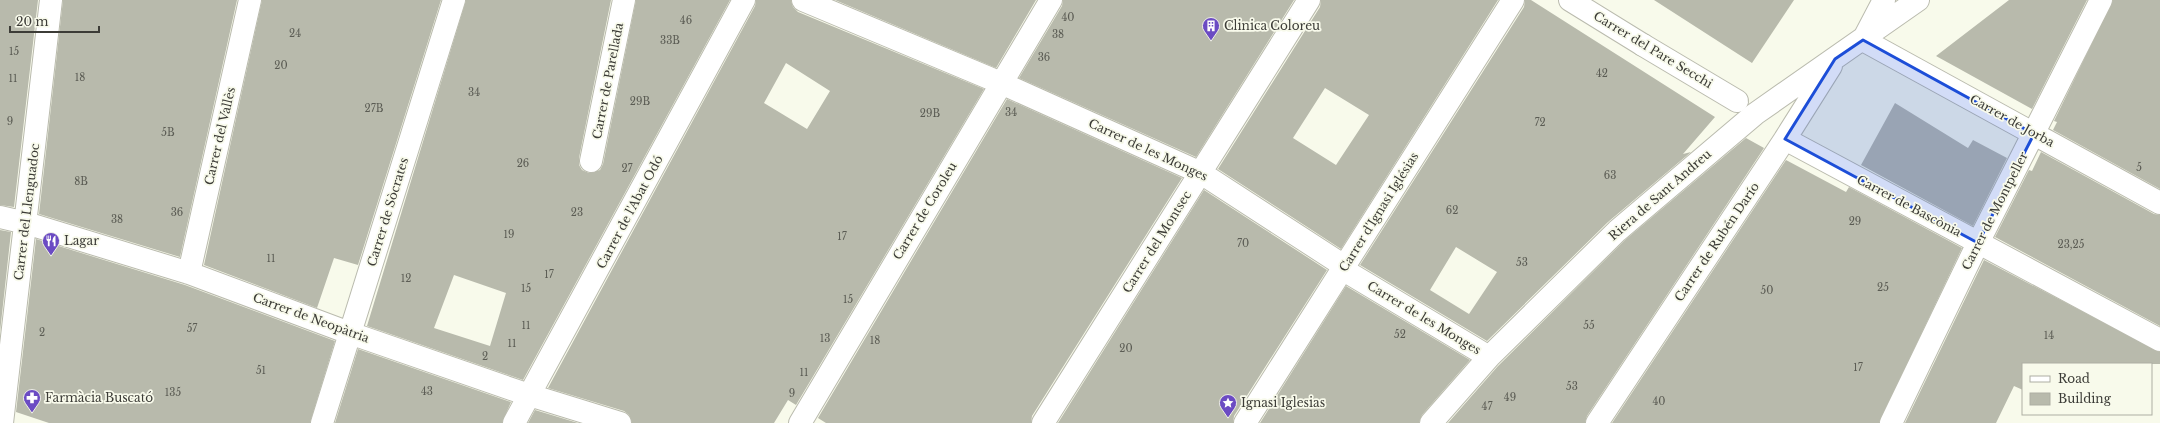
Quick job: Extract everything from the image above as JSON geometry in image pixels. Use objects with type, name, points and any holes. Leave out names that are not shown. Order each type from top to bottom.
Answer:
[{"type":"street","name":"Carrer del Llenguadoc","points":[[2,423],[51,0]]},
{"type":"street","name":"Carrer del Vallès","points":[[189,273],[250,0]]},
{"type":"street","name":"Carrer de Sòcrates","points":[[322,423],[454,0]]},
{"type":"street","name":"Carrer de Parellada","points":[[591,161],[624,0]]},
{"type":"street","name":"Carrer de l'Abat Odó","points":[[514,423],[744,0]]},
{"type":"street","name":"Carrer de les Monges","points":[[803,0],[1001,83],[1201,173],[1335,260],[1344,269],[1489,357]]},
{"type":"street","name":"Carrer de Coroleu","points":[[800,423],[1051,0]]},
{"type":"street","name":"Carrer del Montsec","points":[[1044,423],[1309,0]]},
{"type":"street","name":"Carrer d'Ignasi Iglésias","points":[[1245,423],[1344,269],[1513,0]]},
{"type":"street","name":"Carrer del Pare Secchi","points":[[1570,0],[1737,101]]},
{"type":"street","points":[[1864,40],[1884,0]]},
{"type":"street","name":"Riera de Sant Andreu","points":[[1431,423],[1489,357],[1623,226],[1755,114],[1864,40],[1918,0]]},
{"type":"street","name":"Carrer de Montpeller","points":[[1892,423],[1978,243],[2101,0]]},
{"type":"street","name":"Carrer de Jorba","points":[[1864,40],[2160,203]]},
{"type":"street","name":"Carrer de Rubén Darío","points":[[1597,423],[1785,139],[1835,59]]},
{"type":"street","name":"Carrer de Bascònia","points":[[1785,139],[2160,340]]},
{"type":"street","name":"Carrer de Neopàtria","points":[[0,216],[189,273],[351,333],[530,395],[620,423]]},
{"type":"highlighted area","points":[[1863,40],[2034,134],[1978,243],[1785,139],[1835,59]]},
{"type":"building","points":[[0,0],[38,0],[14,207],[0,205]]},
{"type":"building","points":[[63,0],[237,0],[180,257],[39,214]]},
{"type":"building","points":[[262,0],[441,0],[358,265],[334,258],[317,308],[204,265]]},
{"type":"building","points":[[466,0],[611,0],[579,158],[579,165],[582,170],[589,173],[600,170],[603,164],[636,0],[730,0],[523,380],[367,326]],"holes":[[[454,275],[506,293],[490,346],[434,328]]]},
{"type":"building","points":[[756,0],[791,0],[793,7],[798,12],[984,89],[796,405],[788,400],[774,423],[632,423],[629,415],[624,411],[548,388],[755,6]],"holes":[[[786,63],[830,91],[807,129],[764,103]]]},
{"type":"building","points":[[835,0],[1036,0],[996,68]]},
{"type":"building","points":[[1063,0],[1294,0],[1196,157],[1019,78],[1062,6]]},
{"type":"building","points":[[1321,0],[1498,0],[1341,249],[1218,169],[1320,7]],"holes":[[[1325,88],[1369,115],[1336,165],[1293,138]]]},
{"type":"building","points":[[1525,0],[1531,0],[1715,117],[1683,154],[1691,152],[1608,222],[1487,341],[1360,265],[1524,7]],"holes":[[[1456,247],[1497,272],[1469,314],[1430,290]]]},
{"type":"building","points":[[1654,0],[1794,0],[1752,63]]},
{"type":"building","points":[[2009,0],[2087,0],[2032,109],[1936,56]]},
{"type":"building","points":[[2113,0],[2160,0],[2160,189],[2053,130],[2057,122],[2054,121]]},
{"type":"building","points":[[1007,99],[1182,178],[1032,416],[1031,423],[826,423],[818,418]]},
{"type":"building","points":[[1895,103],[1968,148],[1973,140],[2007,158],[1973,226],[1861,165]]},
{"type":"building","points":[[1746,138],[1764,148],[1587,416],[1585,423],[1448,423],[1498,366],[1625,240]]},
{"type":"building","points":[[2041,152],[2154,214],[2160,215],[2160,326],[1995,237],[2029,170],[2032,171]]},
{"type":"building","points":[[1786,160],[1846,192],[1849,187],[1962,248],[1879,423],[1612,423]]},
{"type":"building","points":[[1204,190],[1327,270],[1234,416],[1233,423],[1058,423]]},
{"type":"building","points":[[0,230],[11,232],[0,332]]},
{"type":"building","points":[[36,239],[185,285],[335,341],[310,423],[49,423],[16,412]]},
{"type":"building","points":[[1984,260],[2160,352],[2160,364],[2022,363],[2022,390],[2014,386],[1996,423],[1905,423]]},
{"type":"building","points":[[1346,286],[1470,360],[1422,415],[1419,423],[1260,423]]},
{"type":"building","points":[[358,349],[511,402],[502,423],[335,423]]},
{"type":"building","points":[[535,410],[578,423],[528,423]]},
{"type":"place","name":"Clinica Coloreu","points":[[1211,41]]},
{"type":"place","name":"Lagar","points":[[51,256]]},
{"type":"place","name":"Farmàcia Buscató","points":[[32,413]]},
{"type":"place","name":"Ignasi Iglesias","points":[[1228,418]]}]
